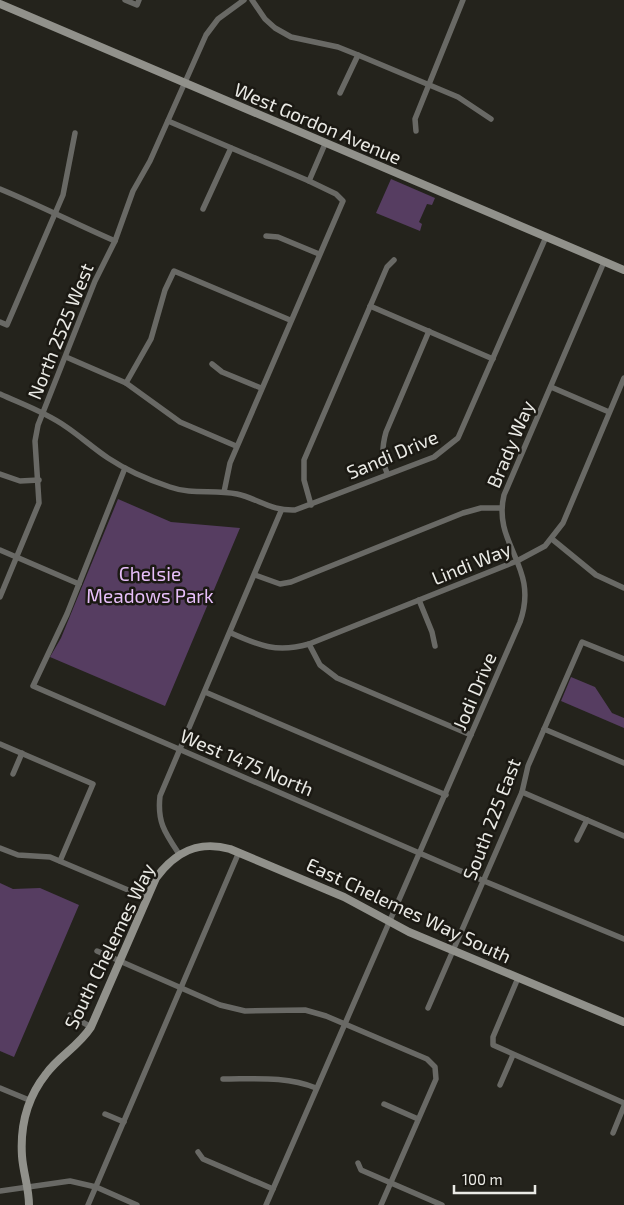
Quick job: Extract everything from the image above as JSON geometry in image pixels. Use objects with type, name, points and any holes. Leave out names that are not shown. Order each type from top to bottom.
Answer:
[{"type":"street","points":[[125,0],[138,3]]},
{"type":"street","name":"North 2525 West","points":[[0,597],[39,503],[35,440],[43,413],[95,281],[115,242],[133,192],[146,170],[206,34],[218,19],[244,0]]},
{"type":"street","points":[[252,0],[275,28],[291,37],[338,47],[358,55],[458,98],[491,119]]},
{"type":"street","points":[[416,131],[415,119],[464,0]]},
{"type":"street","name":"West Gordon Avenue","points":[[0,4],[624,270]]},
{"type":"street","points":[[340,93],[358,55]]},
{"type":"street","points":[[168,121],[309,181],[336,194],[343,201],[236,446],[227,470],[224,492]]},
{"type":"street","points":[[0,322],[7,325],[56,212],[65,188],[75,133]]},
{"type":"street","points":[[309,181],[325,144]]},
{"type":"street","points":[[203,208],[231,148]]},
{"type":"street","points":[[0,189],[56,212],[85,229],[115,242]]},
{"type":"street","points":[[266,236],[278,237],[319,254]]},
{"type":"street","name":"Sandi Drive","points":[[281,511],[295,510],[311,505],[387,473],[434,456],[458,438],[546,237]]},
{"type":"street","points":[[311,505],[304,480],[304,460],[387,266],[394,260]]},
{"type":"street","name":"Brady Way","points":[[256,575],[280,584],[291,582],[463,512],[481,508],[501,508],[504,495],[604,262]]},
{"type":"street","points":[[126,383],[151,339],[165,290],[174,271],[290,320]]},
{"type":"street","points":[[370,306],[493,359]]},
{"type":"street","points":[[387,473],[383,460],[382,445],[429,331]]},
{"type":"street","points":[[66,356],[126,383],[180,422],[236,446]]},
{"type":"street","points":[[212,364],[222,372],[261,388]]},
{"type":"street","name":"Lindi Way","points":[[231,633],[254,643],[280,649],[309,644],[517,560],[546,546],[563,523],[624,378]]},
{"type":"street","points":[[551,387],[609,412]]},
{"type":"street","points":[[0,394],[43,413],[64,425],[106,457],[125,468],[180,490],[224,492],[247,497],[281,511],[256,575],[160,796],[158,813],[165,833],[179,854]]},
{"type":"street","points":[[0,550],[79,584],[125,468]]},
{"type":"street","points":[[0,474],[20,481],[39,480]]},
{"type":"street","name":"Jodi Drive","points":[[266,1205],[389,921],[409,881],[525,609],[526,587],[502,524],[501,508]]},
{"type":"street","points":[[552,539],[596,575],[624,588]]},
{"type":"street","name":"West 1475 North","points":[[79,584],[33,686],[484,881],[624,938]]},
{"type":"street","points":[[419,600],[432,632],[435,646]]},
{"type":"street","name":"South 225 East","points":[[428,1008],[522,792],[528,766],[582,642],[624,659]]},
{"type":"street","points":[[309,644],[320,665],[338,678],[471,736]]},
{"type":"street","points":[[205,692],[446,795]]},
{"type":"street","points":[[544,729],[624,763]]},
{"type":"street","points":[[0,744],[93,784],[60,861]]},
{"type":"street","points":[[13,774],[22,753]]},
{"type":"street","points":[[522,792],[624,836]]},
{"type":"street","points":[[578,840],[587,820]]},
{"type":"street","name":"East Chelemes Way South","points":[[179,854],[198,846],[210,845],[239,852],[330,890],[409,932],[624,1022]]},
{"type":"street","points":[[0,848],[18,855],[40,855],[60,861],[147,898]]},
{"type":"street","points":[[88,1205],[239,852]]},
{"type":"street","name":"South Chelemes Way","points":[[29,1205],[28,1187],[22,1157],[24,1121],[29,1100],[47,1072],[81,1042],[91,1027],[147,898],[161,871],[179,854]]},
{"type":"street","points":[[97,951],[181,988],[233,1008],[245,1011],[305,1010],[344,1023],[428,1059],[435,1067],[436,1079],[381,1205]]},
{"type":"street","points":[[518,978],[493,1038],[493,1045],[624,1105],[613,1134]]},
{"type":"street","points":[[70,1015],[91,1027]]},
{"type":"street","points":[[500,1085],[514,1055]]},
{"type":"street","points":[[223,1079],[281,1079],[297,1081],[316,1088]]},
{"type":"street","points":[[0,1088],[29,1100]]},
{"type":"street","points":[[384,1104],[418,1119]]},
{"type":"street","points":[[105,1114],[124,1122]]},
{"type":"street","points":[[198,1152],[203,1159],[273,1189]]},
{"type":"street","points":[[358,1163],[361,1170],[442,1205]]},
{"type":"street","points":[[0,1191],[70,1181],[96,1187],[137,1205]]},
{"type":"green space","points":[[391,179],[435,198],[432,205],[427,204],[419,222],[422,224],[420,231],[376,213]]},
{"type":"green space","name":"Chelsie Meadows Park","points":[[118,499],[171,522],[240,528],[165,706],[50,657],[61,638]]},
{"type":"green space","points":[[571,677],[595,687],[612,713],[624,718],[624,728],[561,701]]},
{"type":"green space","points":[[0,883],[13,889],[40,888],[79,905],[14,1057],[0,1051]]}]
